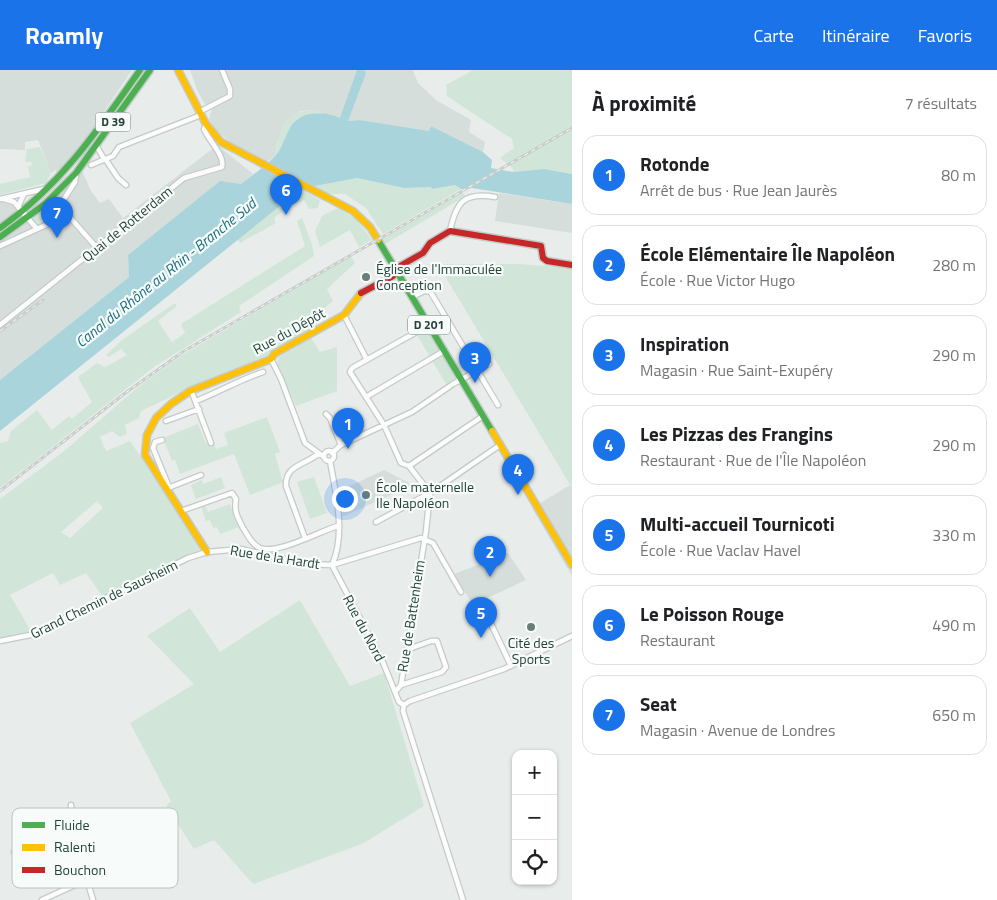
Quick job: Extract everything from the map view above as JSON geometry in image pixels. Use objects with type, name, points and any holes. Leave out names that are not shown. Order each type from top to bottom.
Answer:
[{"type":"main road","name":"D 39","points":[[0,228],[25,216],[54,186],[84,150],[140,70]]},
{"type":"main road","name":"D 39","points":[[0,237],[58,192],[76,172],[150,70]]},
{"type":"main road","name":"D 201","points":[[178,70],[206,124],[227,146],[353,211],[364,220],[572,565]]},
{"type":"main road","name":"D 201","points":[[183,70],[187,86]]},
{"type":"main road","points":[[344,316],[361,293],[393,276],[400,266],[423,253],[430,243],[450,231],[541,246],[543,258],[547,261],[572,265]]},
{"type":"main road","name":"Rue du Dépôt","points":[[150,463],[145,455],[144,446],[151,428],[176,398],[191,390],[271,359],[274,354],[344,316]]},
{"type":"main road","points":[[150,463],[168,488],[206,552]]},
{"type":"street","points":[[91,165],[113,156],[119,147],[200,113],[230,96],[230,90],[222,70]]},
{"type":"street","name":"Quai de Rotterdam","points":[[0,325],[95,246],[184,178],[196,173],[220,169],[223,163],[206,135],[204,129],[206,124]]},
{"type":"street","points":[[96,145],[118,178],[126,185]]},
{"type":"street","points":[[0,246],[48,224],[75,182],[76,172]]},
{"type":"street","points":[[2,199],[54,186]]},
{"type":"street","points":[[18,206],[24,194]]},
{"type":"street","points":[[450,231],[454,211],[462,202],[474,196],[495,197]]},
{"type":"street","points":[[2,199],[12,201],[18,206],[36,229]]},
{"type":"street","points":[[60,206],[95,246]]},
{"type":"street","points":[[412,297],[424,291],[430,291],[498,405]]},
{"type":"street","points":[[344,316],[367,360]]},
{"type":"street","points":[[429,325],[352,368],[350,372],[384,425],[401,463],[409,466],[430,493]]},
{"type":"street","points":[[366,397],[444,352]]},
{"type":"street","points":[[271,359],[281,378],[305,443],[318,454],[324,456],[325,460],[330,461]]},
{"type":"street","points":[[332,453],[341,445],[412,412],[461,379],[489,364]]},
{"type":"street","points":[[196,401],[226,389],[234,382],[263,372]]},
{"type":"street","points":[[191,390],[211,443]]},
{"type":"street","points":[[166,421],[199,409]]},
{"type":"street","points":[[326,414],[330,418],[341,445]]},
{"type":"street","points":[[409,466],[483,416]]},
{"type":"street","points":[[162,440],[153,445],[168,488],[201,475]]},
{"type":"street","points":[[376,522],[430,493],[500,445]]},
{"type":"street","points":[[324,456],[326,452],[332,453]]},
{"type":"street","points":[[332,453],[333,458],[330,461],[338,526],[338,556],[332,565]]},
{"type":"street","points":[[305,538],[286,486],[286,480],[292,468],[318,454]]},
{"type":"street","points":[[150,463],[158,460]]},
{"type":"street","points":[[181,511],[232,492],[236,499],[234,510],[246,533],[257,546],[266,550],[278,549],[338,526]]},
{"type":"street","name":"Rue de Battenheim","points":[[430,493],[401,685],[395,692],[399,702],[404,705],[403,711],[463,900]]},
{"type":"street","name":"Rue de la Hardt","points":[[206,552],[241,549],[305,564],[332,565],[418,538],[424,539]]},
{"type":"street","points":[[424,539],[433,543],[461,592]]},
{"type":"street","name":"Grand Chemin de Sausheim","points":[[0,642],[30,635],[188,558],[206,552]]},
{"type":"street","name":"Rue de la Hardt","points":[[338,556],[344,562]]},
{"type":"street","name":"Rue du Nord","points":[[332,565],[358,618],[382,660],[395,692]]},
{"type":"street","points":[[481,608],[486,614],[511,666]]},
{"type":"street","points":[[404,705],[410,701],[511,666],[572,636]]},
{"type":"street","points":[[401,685],[442,672],[446,667],[437,642],[431,641],[406,650]]},
{"type":"street","points":[[42,900],[68,888]]},
{"type":"shaded area","points":[[0,70],[132,70],[71,161],[58,175],[56,170],[51,173],[38,140],[25,142],[25,150],[0,149]]},
{"type":"shaded area","points":[[190,70],[413,70],[418,83],[436,100],[471,120],[469,132],[485,142],[483,152],[431,126],[429,131],[360,120],[348,121],[311,110],[300,111],[277,142],[275,156],[266,163],[232,144],[215,129],[209,119],[212,109],[204,103]]},
{"type":"shaded area","points":[[217,145],[253,174],[241,184],[221,182],[213,187],[128,255],[129,277],[0,380],[0,195],[18,202],[36,224],[82,171],[91,191],[100,203],[109,199],[123,218]]},
{"type":"shaded area","points":[[499,193],[572,204],[572,233],[495,221]]},
{"type":"shaded area","name":"École maternelle Ile Napoléon","points":[[384,470],[413,485],[342,517],[340,503],[344,501],[341,490]]},
{"type":"shaded area","points":[[570,485],[572,488],[572,576],[532,508]]},
{"type":"shaded area","points":[[508,553],[526,580],[473,605],[454,574]]},
{"type":"green space","points":[[473,70],[572,70],[572,174],[544,169],[513,172],[513,169],[500,158],[514,148],[512,139],[447,96],[446,85]]},
{"type":"green space","points":[[311,110],[321,112],[309,115],[295,123],[275,156],[284,124],[293,115]]},
{"type":"green space","points":[[40,147],[51,173],[46,183],[0,195],[0,184],[30,177],[28,167],[32,165],[31,162],[25,162],[27,149]]},
{"type":"green space","points":[[357,178],[404,188],[431,187],[432,189],[455,185],[461,189],[383,234],[366,208],[345,194],[328,194],[315,186]]},
{"type":"green space","points":[[71,184],[47,222],[36,224],[32,220]]},
{"type":"green space","points":[[303,190],[320,200],[318,208],[309,209],[304,200],[298,203],[295,202],[274,218],[276,223],[240,243],[237,239],[296,193]]},
{"type":"green space","points":[[462,192],[466,196],[385,244],[382,239]]},
{"type":"green space","points":[[338,208],[357,220],[372,240],[359,247],[350,230],[320,247],[315,231],[322,216]]},
{"type":"green space","points":[[302,218],[312,244],[314,256],[239,306],[241,312],[154,367],[0,488],[0,443],[8,441],[11,431],[37,410],[52,430],[69,416],[72,419],[92,402],[78,377],[97,363],[105,367],[127,355],[121,349],[109,357],[106,355],[122,340],[175,303],[177,306],[158,321],[172,342],[185,333],[181,324],[305,246],[297,221]]},
{"type":"green space","points":[[351,256],[355,263],[327,289],[333,301],[311,320],[311,330],[266,356],[212,377],[141,411],[139,418],[125,425],[127,434],[120,437],[112,431],[100,437],[106,451],[130,441],[201,546],[199,551],[103,597],[86,573],[60,585],[53,573],[10,595],[31,631],[0,639],[0,499],[63,452],[138,387],[179,357]],"holes":[[[97,501],[103,508],[70,538],[61,532]]]},
{"type":"green space","points":[[443,264],[519,264],[572,268],[572,488],[442,271]]},
{"type":"green space","points":[[427,329],[456,378],[446,384],[417,335]]},
{"type":"green space","points":[[311,338],[320,352],[337,347],[337,391],[296,406],[277,364],[279,357]]},
{"type":"green space","points":[[267,417],[280,452],[275,454],[283,482],[250,495],[234,454],[180,474],[175,460],[172,461],[163,438],[198,424],[206,444],[213,441],[216,449],[228,445],[224,433]]},
{"type":"green space","points":[[221,477],[225,488],[196,499],[191,485],[202,480],[203,484]]},
{"type":"green space","points":[[314,477],[327,513],[310,519],[297,482]]},
{"type":"green space","points":[[230,504],[239,527],[220,534],[217,527],[213,528],[210,520],[206,521],[201,507],[205,505],[208,512]]},
{"type":"green space","points":[[300,600],[350,686],[384,673],[424,806],[362,844],[253,884],[214,840],[194,849],[178,824],[178,808],[167,808],[166,806],[171,801],[130,723],[194,684],[147,636],[190,608],[220,652]]},
{"type":"water","name":"Canal du Rhône au Rhin - Branche Sud","points":[[357,70],[364,70],[366,73],[348,121],[360,120],[429,131],[431,126],[483,152],[492,160],[491,168],[513,172],[544,169],[572,174],[572,204],[472,188],[461,189],[455,185],[432,189],[431,187],[404,188],[357,178],[315,186],[296,193],[0,431],[0,380],[129,277],[128,255],[220,181],[241,184],[266,165],[279,151],[291,126],[301,117],[320,113],[340,118]]},
{"type":"railway","points":[[0,491],[124,394],[184,351],[572,128]]},
{"type":"railway","points":[[0,331],[43,300]]},
{"type":"traffic: fast","points":[[0,228],[42,194],[60,175],[93,135],[140,70]]},
{"type":"traffic: fast","points":[[0,237],[45,204],[76,173],[150,70]]},
{"type":"traffic: fast","points":[[378,240],[492,431]]},
{"type":"traffic: slow","points":[[178,70],[206,124],[221,142],[353,211],[370,227],[378,240]]},
{"type":"traffic: slow","points":[[207,552],[145,455],[147,435],[156,418],[171,404],[190,391],[271,359],[274,354],[344,315],[361,293]]},
{"type":"traffic: slow","points":[[492,431],[572,565]]},
{"type":"traffic: jam","points":[[361,293],[393,276],[400,266],[423,253],[430,243],[450,231],[541,246],[543,258],[547,261],[572,265]]},
{"type":"place","name":"Le Poisson Rouge","points":[[286,215]]},
{"type":"place","name":"Seat","points":[[57,238]]},
{"type":"place","name":"Église de l'Immaculée Conception","points":[[366,277]]},
{"type":"place","name":"Inspiration","points":[[475,383]]},
{"type":"place","name":"Rotonde","points":[[348,449]]},
{"type":"place","name":"École maternelle Ile Napoléon","points":[[366,495]]},
{"type":"place","name":"Les Pizzas des Frangins","points":[[518,495]]},
{"type":"place","name":"École Elémentaire Île Napoléon","points":[[490,577]]},
{"type":"place","name":"Cité des Sports","points":[[531,627]]},
{"type":"place","name":"Multi-accueil Tournicoti","points":[[481,638]]}]
